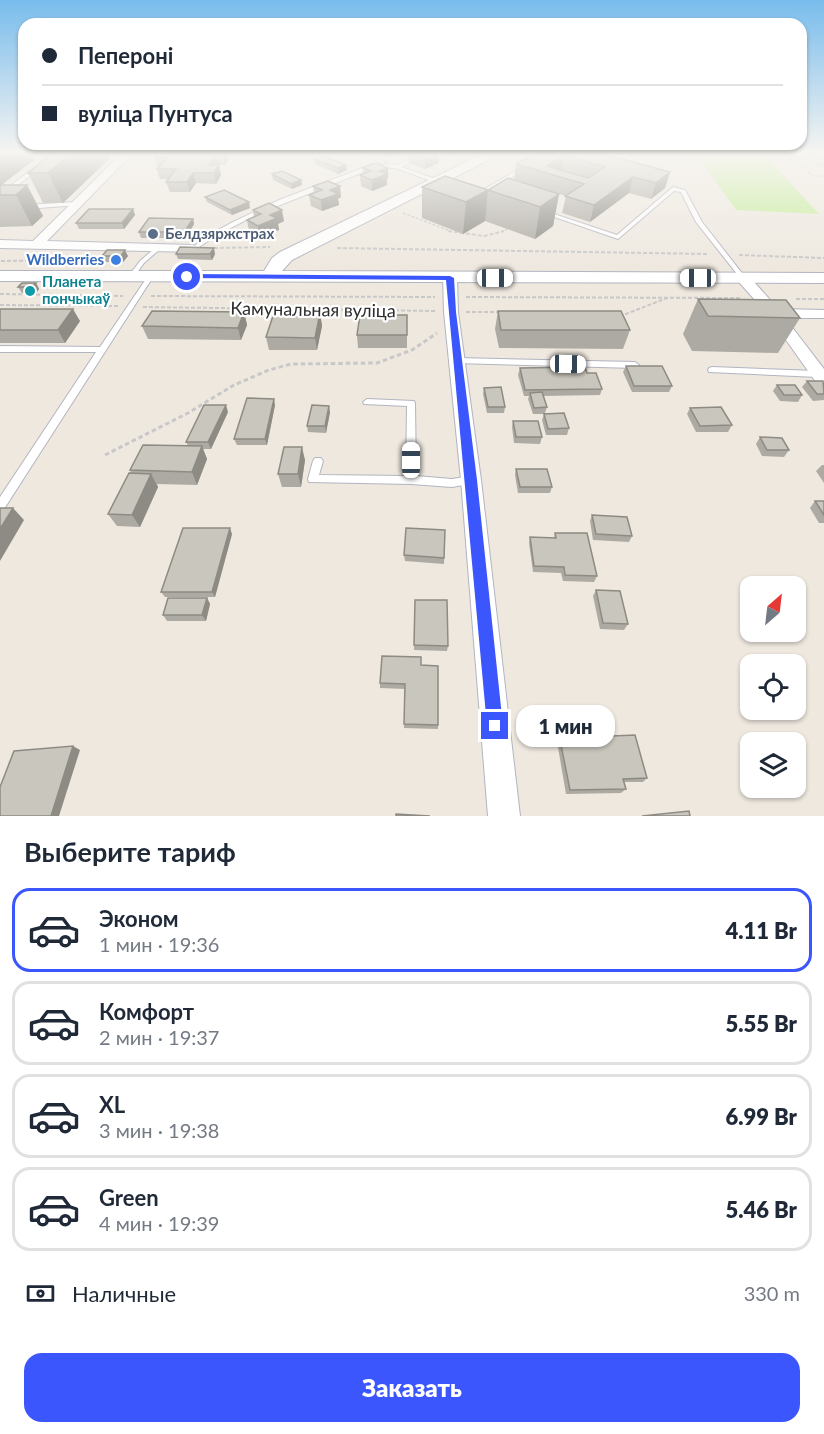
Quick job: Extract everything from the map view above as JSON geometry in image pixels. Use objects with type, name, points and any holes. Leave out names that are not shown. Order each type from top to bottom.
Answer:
[{"type":"street","points":[[37,244],[89,191]]},
{"type":"street","points":[[274,269],[294,252],[427,191]]},
{"type":"street","points":[[0,244],[193,249]]},
{"type":"street","points":[[0,276],[131,277],[274,269],[450,278],[824,278]]},
{"type":"street","points":[[450,278],[504,816]]},
{"type":"street","points":[[743,278],[774,313],[821,377]]},
{"type":"street","points":[[774,313],[824,314]]},
{"type":"lane","points":[[193,249],[213,234],[244,218],[311,191]]},
{"type":"lane","points":[[470,191],[489,195]]},
{"type":"lane","points":[[480,194],[485,191]]},
{"type":"lane","points":[[543,212],[618,237],[671,191]]},
{"type":"lane","points":[[683,191],[699,222],[743,278]]},
{"type":"lane","points":[[22,207],[76,204]]},
{"type":"lane","points":[[131,277],[142,262],[157,249]]},
{"type":"lane","points":[[0,506],[150,276]]},
{"type":"lane","points":[[0,349],[103,350]]},
{"type":"lane","points":[[457,361],[635,365]]},
{"type":"lane","points":[[712,370],[821,377]]},
{"type":"lane","points":[[368,402],[411,403],[411,480]]},
{"type":"lane","points":[[318,461],[314,479],[411,480],[452,483],[471,480]]},
{"type":"path","points":[[399,212],[462,236],[501,233],[507,229]]},
{"type":"path","points":[[193,249],[282,247],[294,252]]},
{"type":"path","points":[[337,248],[725,254],[824,258]]},
{"type":"path","points":[[0,294],[451,304],[507,296],[668,297],[626,314],[614,314]]},
{"type":"path","name":"Камунальная вуліца","points":[[0,305],[451,304],[510,312]]},
{"type":"path","points":[[105,455],[188,413],[234,385],[269,370],[291,364],[377,363],[412,350],[438,332]]},
{"type":"green space","points":[[722,191],[798,191],[819,214],[736,210]]},
{"type":"building","points":[[0,191],[20,191],[16,195],[0,195]]},
{"type":"building","points":[[226,191],[249,202],[230,210],[205,197]]},
{"type":"building","points":[[319,191],[332,191],[338,194],[321,200],[309,195]]},
{"type":"building","points":[[434,191],[486,191],[466,202]]},
{"type":"building","points":[[491,191],[550,191],[559,194],[540,207]]},
{"type":"building","points":[[573,191],[613,191],[594,205],[565,196]]},
{"type":"building","points":[[269,203],[282,210],[270,215],[277,218],[258,226],[247,220],[261,214],[253,210]]},
{"type":"building","points":[[89,209],[133,209],[122,223],[76,223]]},
{"type":"building","points":[[149,218],[193,219],[184,232],[139,232]]},
{"type":"building","points":[[180,247],[214,248],[210,254],[176,254]]},
{"type":"building","points":[[107,250],[125,250],[121,256],[102,256]]},
{"type":"building","points":[[22,283],[36,283],[32,287],[18,287]]},
{"type":"building","points":[[698,299],[786,300],[800,318],[708,316]]},
{"type":"building","points":[[0,309],[73,309],[58,330],[0,330]]},
{"type":"building","points":[[152,311],[244,312],[238,328],[142,326]]},
{"type":"building","points":[[498,311],[621,311],[630,330],[501,330]]},
{"type":"building","points":[[274,313],[320,313],[315,338],[266,337]]},
{"type":"building","points":[[360,315],[407,315],[407,335],[357,335]]},
{"type":"building","points":[[626,366],[662,366],[672,386],[634,386]]},
{"type":"building","points":[[585,367],[587,373],[596,373],[602,389],[525,390],[520,368]]},
{"type":"building","points":[[807,381],[823,381],[824,394],[817,394]]},
{"type":"building","points":[[777,385],[795,385],[802,395],[784,395]]},
{"type":"building","points":[[501,387],[505,407],[488,407],[484,388]]},
{"type":"building","points":[[542,392],[547,407],[534,408],[530,393]]},
{"type":"building","points":[[247,398],[274,399],[265,439],[234,439]]},
{"type":"building","points":[[204,405],[226,405],[208,442],[186,442]]},
{"type":"building","points":[[312,405],[329,406],[325,426],[307,426]]},
{"type":"building","points":[[721,407],[732,425],[700,426],[690,408]]},
{"type":"building","points":[[564,413],[569,428],[548,429],[544,414]]},
{"type":"building","points":[[513,421],[538,421],[542,437],[516,437]]},
{"type":"building","points":[[760,437],[782,438],[789,450],[767,450]]},
{"type":"building","points":[[143,445],[202,446],[192,472],[130,470]]},
{"type":"building","points":[[284,447],[302,447],[298,474],[278,474]]},
{"type":"building","points":[[516,469],[547,469],[552,487],[520,487]]},
{"type":"building","points":[[129,473],[151,474],[132,515],[108,514]]},
{"type":"building","points":[[815,501],[824,501],[824,515]]},
{"type":"building","points":[[0,508],[13,508],[0,529]]},
{"type":"building","points":[[592,515],[627,517],[632,536],[596,534]]},
{"type":"building","points":[[183,528],[230,528],[212,592],[161,592]]},
{"type":"building","points":[[406,528],[445,530],[444,558],[404,555]]},
{"type":"building","points":[[555,533],[587,533],[597,576],[565,575],[564,567],[534,566],[530,537],[556,538]]},
{"type":"building","points":[[596,590],[620,591],[628,624],[603,623]]},
{"type":"building","points":[[168,598],[207,598],[202,615],[163,615]]},
{"type":"building","points":[[415,600],[447,600],[448,646],[414,645]]},
{"type":"building","points":[[382,656],[421,657],[421,665],[438,666],[438,725],[404,724],[405,684],[380,683]]},
{"type":"building","points":[[609,724],[612,736],[635,735],[647,778],[623,779],[626,789],[570,790],[557,725]]},
{"type":"building","points":[[73,746],[51,816],[0,816],[0,787],[14,751]]},
{"type":"building","points":[[689,811],[690,816],[642,816]]},
{"type":"building","points":[[396,814],[430,816],[396,816]]},
{"type":"place","name":"Белдзяржстрах","points":[[153,234]]},
{"type":"place","name":"Wildberries","points":[[116,260]]},
{"type":"place","name":"Планета пончыкаў","points":[[30,291]]},
{"type":"route","points":[[187,277],[450,278],[495,726]]}]
